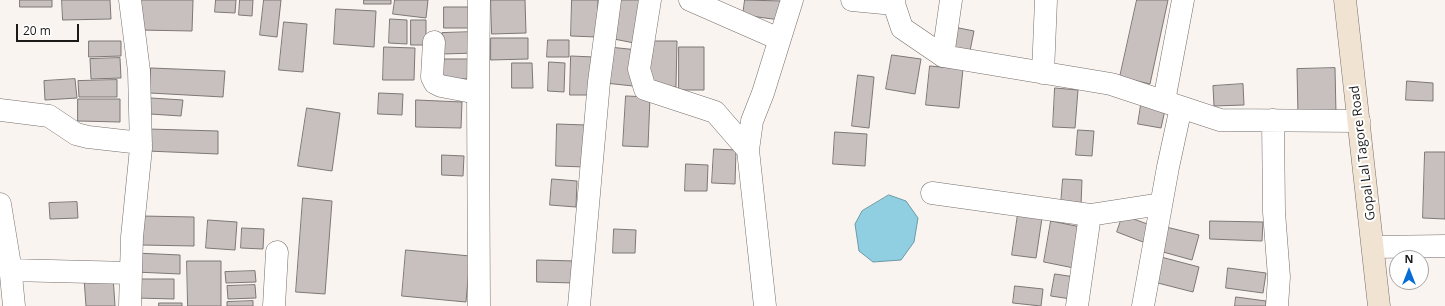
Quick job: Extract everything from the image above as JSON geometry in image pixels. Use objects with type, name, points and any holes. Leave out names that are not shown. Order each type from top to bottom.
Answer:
[{"type":"street","points":[[130,0],[139,72],[140,143],[130,306]]},
{"type":"street","points":[[479,0],[479,306]]},
{"type":"street","points":[[579,306],[599,82],[610,0]]},
{"type":"street","points":[[650,0],[639,69],[645,90],[715,112],[749,160]]},
{"type":"street","points":[[690,0],[779,39]]},
{"type":"street","points":[[765,306],[749,160],[752,121],[764,93],[779,39],[792,0]]},
{"type":"street","points":[[852,0],[894,2],[902,28],[943,56],[1111,84],[1220,120],[1359,121]]},
{"type":"street","points":[[943,56],[951,0]]},
{"type":"street","points":[[1043,73],[1046,0]]},
{"type":"street","points":[[1143,306],[1161,204],[1173,104],[1183,0]]},
{"type":"street","name":"Gopal Lal Tagore Road","points":[[1345,0],[1374,247],[1379,306]]},
{"type":"street","points":[[434,42],[432,77],[435,83],[441,86],[478,93]]},
{"type":"street","points":[[0,110],[49,116],[76,134],[88,137],[140,143]]},
{"type":"street","points":[[1273,120],[1274,212],[1279,277],[1277,306]]},
{"type":"street","points":[[932,193],[1090,215],[1161,204]]},
{"type":"street","points":[[0,204],[14,306]]},
{"type":"street","points":[[1077,306],[1090,215]]},
{"type":"street","points":[[1374,247],[1445,246]]},
{"type":"street","points":[[274,306],[277,252]]},
{"type":"street","points":[[10,270],[131,273]]},
{"type":"water","points":[[889,195],[906,201],[918,218],[914,242],[901,260],[873,262],[859,251],[855,224],[862,211]]},
{"type":"building","points":[[20,0],[52,0],[52,7],[20,7]]},
{"type":"building","points":[[62,0],[110,0],[111,19],[63,20]]},
{"type":"building","points":[[139,0],[193,0],[192,31],[139,30]]},
{"type":"building","points":[[216,0],[236,0],[235,13],[215,12]]},
{"type":"building","points":[[240,0],[253,0],[252,16],[239,15]]},
{"type":"building","points":[[264,0],[281,0],[277,37],[260,35]]},
{"type":"building","points":[[364,0],[391,0],[391,4],[364,4]]},
{"type":"building","points":[[395,0],[428,0],[426,18],[393,14]]},
{"type":"building","points":[[491,0],[525,0],[526,33],[492,34]]},
{"type":"building","points":[[572,0],[598,0],[597,37],[571,36]]},
{"type":"building","points":[[621,0],[648,0],[639,44],[614,39]]},
{"type":"building","points":[[745,0],[782,1],[780,20],[743,15]]},
{"type":"building","points":[[1137,0],[1168,0],[1150,84],[1120,77]]},
{"type":"building","points":[[444,7],[474,7],[474,28],[444,28]]},
{"type":"building","points":[[336,9],[376,11],[374,47],[334,44]]},
{"type":"building","points":[[390,19],[407,20],[407,44],[389,43]]},
{"type":"building","points":[[411,20],[426,20],[426,45],[411,45]]},
{"type":"building","points":[[284,22],[307,24],[303,72],[279,70]]},
{"type":"building","points":[[949,26],[974,31],[970,51],[945,47]]},
{"type":"building","points":[[474,32],[475,53],[443,54],[442,33]]},
{"type":"building","points":[[491,38],[528,38],[528,59],[491,60]]},
{"type":"building","points":[[548,40],[569,40],[569,57],[547,57]]},
{"type":"building","points":[[89,41],[121,41],[121,56],[89,57]]},
{"type":"building","points":[[649,41],[677,41],[676,87],[649,86]]},
{"type":"building","points":[[384,47],[415,48],[414,80],[383,80]]},
{"type":"building","points":[[609,47],[638,50],[633,86],[605,83]]},
{"type":"building","points":[[679,47],[704,47],[704,90],[679,90]]},
{"type":"building","points":[[892,55],[921,59],[915,94],[886,89]]},
{"type":"building","points":[[571,56],[594,57],[593,95],[570,95]]},
{"type":"building","points":[[120,58],[121,78],[91,79],[90,59]]},
{"type":"building","points":[[443,59],[474,59],[475,79],[443,79]]},
{"type":"building","points":[[549,62],[565,63],[564,92],[548,91]]},
{"type":"building","points":[[512,63],[532,63],[533,88],[512,88]]},
{"type":"building","points":[[930,66],[963,69],[959,108],[926,105]]},
{"type":"building","points":[[151,68],[225,71],[223,97],[150,93]]},
{"type":"building","points":[[1335,68],[1336,114],[1298,115],[1297,69]]},
{"type":"building","points":[[858,75],[874,77],[869,128],[852,126]]},
{"type":"building","points":[[75,79],[77,98],[45,100],[44,81]]},
{"type":"building","points":[[117,80],[117,97],[79,97],[78,81]]},
{"type":"building","points":[[1407,81],[1433,83],[1433,101],[1406,100]]},
{"type":"building","points":[[1243,84],[1244,105],[1214,106],[1213,86]]},
{"type":"building","points":[[1055,88],[1078,90],[1075,128],[1053,127]]},
{"type":"building","points":[[379,93],[403,94],[402,115],[378,114]]},
{"type":"building","points":[[626,96],[650,97],[648,147],[623,146]]},
{"type":"building","points":[[151,98],[183,100],[181,116],[150,114]]},
{"type":"building","points":[[78,99],[120,99],[120,122],[78,121]]},
{"type":"building","points":[[416,100],[462,102],[461,128],[416,127]]},
{"type":"building","points":[[1141,105],[1165,110],[1161,128],[1138,124]]},
{"type":"building","points":[[307,108],[340,113],[332,171],[298,166]]},
{"type":"building","points":[[557,124],[586,125],[585,167],[556,166]]},
{"type":"building","points":[[148,129],[218,131],[218,154],[147,151]]},
{"type":"building","points":[[1078,130],[1094,131],[1092,156],[1076,155]]},
{"type":"building","points":[[835,132],[867,134],[865,166],[833,164]]},
{"type":"building","points":[[714,149],[736,150],[735,184],[712,183]]},
{"type":"building","points":[[1425,152],[1445,152],[1445,219],[1423,218]]},
{"type":"building","points":[[442,155],[464,156],[463,176],[442,175]]},
{"type":"building","points":[[686,164],[708,165],[707,191],[685,191]]},
{"type":"building","points":[[552,179],[577,181],[576,207],[550,205]]},
{"type":"building","points":[[1063,179],[1082,180],[1081,205],[1061,204]]},
{"type":"building","points":[[303,198],[332,201],[325,294],[296,292]]},
{"type":"building","points":[[77,202],[78,218],[50,219],[49,203]]},
{"type":"building","points":[[1018,214],[1042,218],[1036,258],[1012,255]]},
{"type":"building","points":[[1123,215],[1150,225],[1143,242],[1117,232]]},
{"type":"building","points":[[141,216],[194,217],[194,246],[141,245]]},
{"type":"building","points":[[208,220],[237,222],[235,250],[206,248]]},
{"type":"building","points":[[1051,221],[1081,227],[1074,268],[1044,262]]},
{"type":"building","points":[[1210,221],[1263,222],[1262,241],[1210,239]]},
{"type":"building","points":[[1162,226],[1199,235],[1192,260],[1156,250]]},
{"type":"building","points":[[242,228],[264,229],[263,249],[241,248]]},
{"type":"building","points":[[614,229],[636,230],[635,253],[613,253]]},
{"type":"building","points":[[406,250],[470,256],[466,302],[402,296]]},
{"type":"building","points":[[135,253],[180,255],[180,274],[135,272]]},
{"type":"building","points":[[1161,257],[1199,267],[1193,292],[1154,282]]},
{"type":"building","points":[[537,260],[575,261],[574,283],[537,282]]},
{"type":"building","points":[[187,261],[221,261],[221,306],[188,306]]},
{"type":"building","points":[[1228,268],[1266,273],[1263,293],[1226,288]]},
{"type":"building","points":[[255,271],[256,282],[226,283],[225,272]]},
{"type":"building","points":[[1055,274],[1075,277],[1071,299],[1051,296]]},
{"type":"building","points":[[113,276],[115,306],[86,306],[84,278]]},
{"type":"building","points":[[138,279],[174,279],[174,299],[137,298]]},
{"type":"building","points":[[255,285],[256,298],[228,299],[227,286]]},
{"type":"building","points":[[1015,286],[1043,289],[1041,306],[1013,303]]},
{"type":"building","points":[[1236,297],[1266,301],[1266,306],[1235,306]]},
{"type":"building","points":[[253,301],[253,306],[227,306],[227,302]]},
{"type":"building","points":[[159,303],[182,303],[182,306],[159,306]]}]
